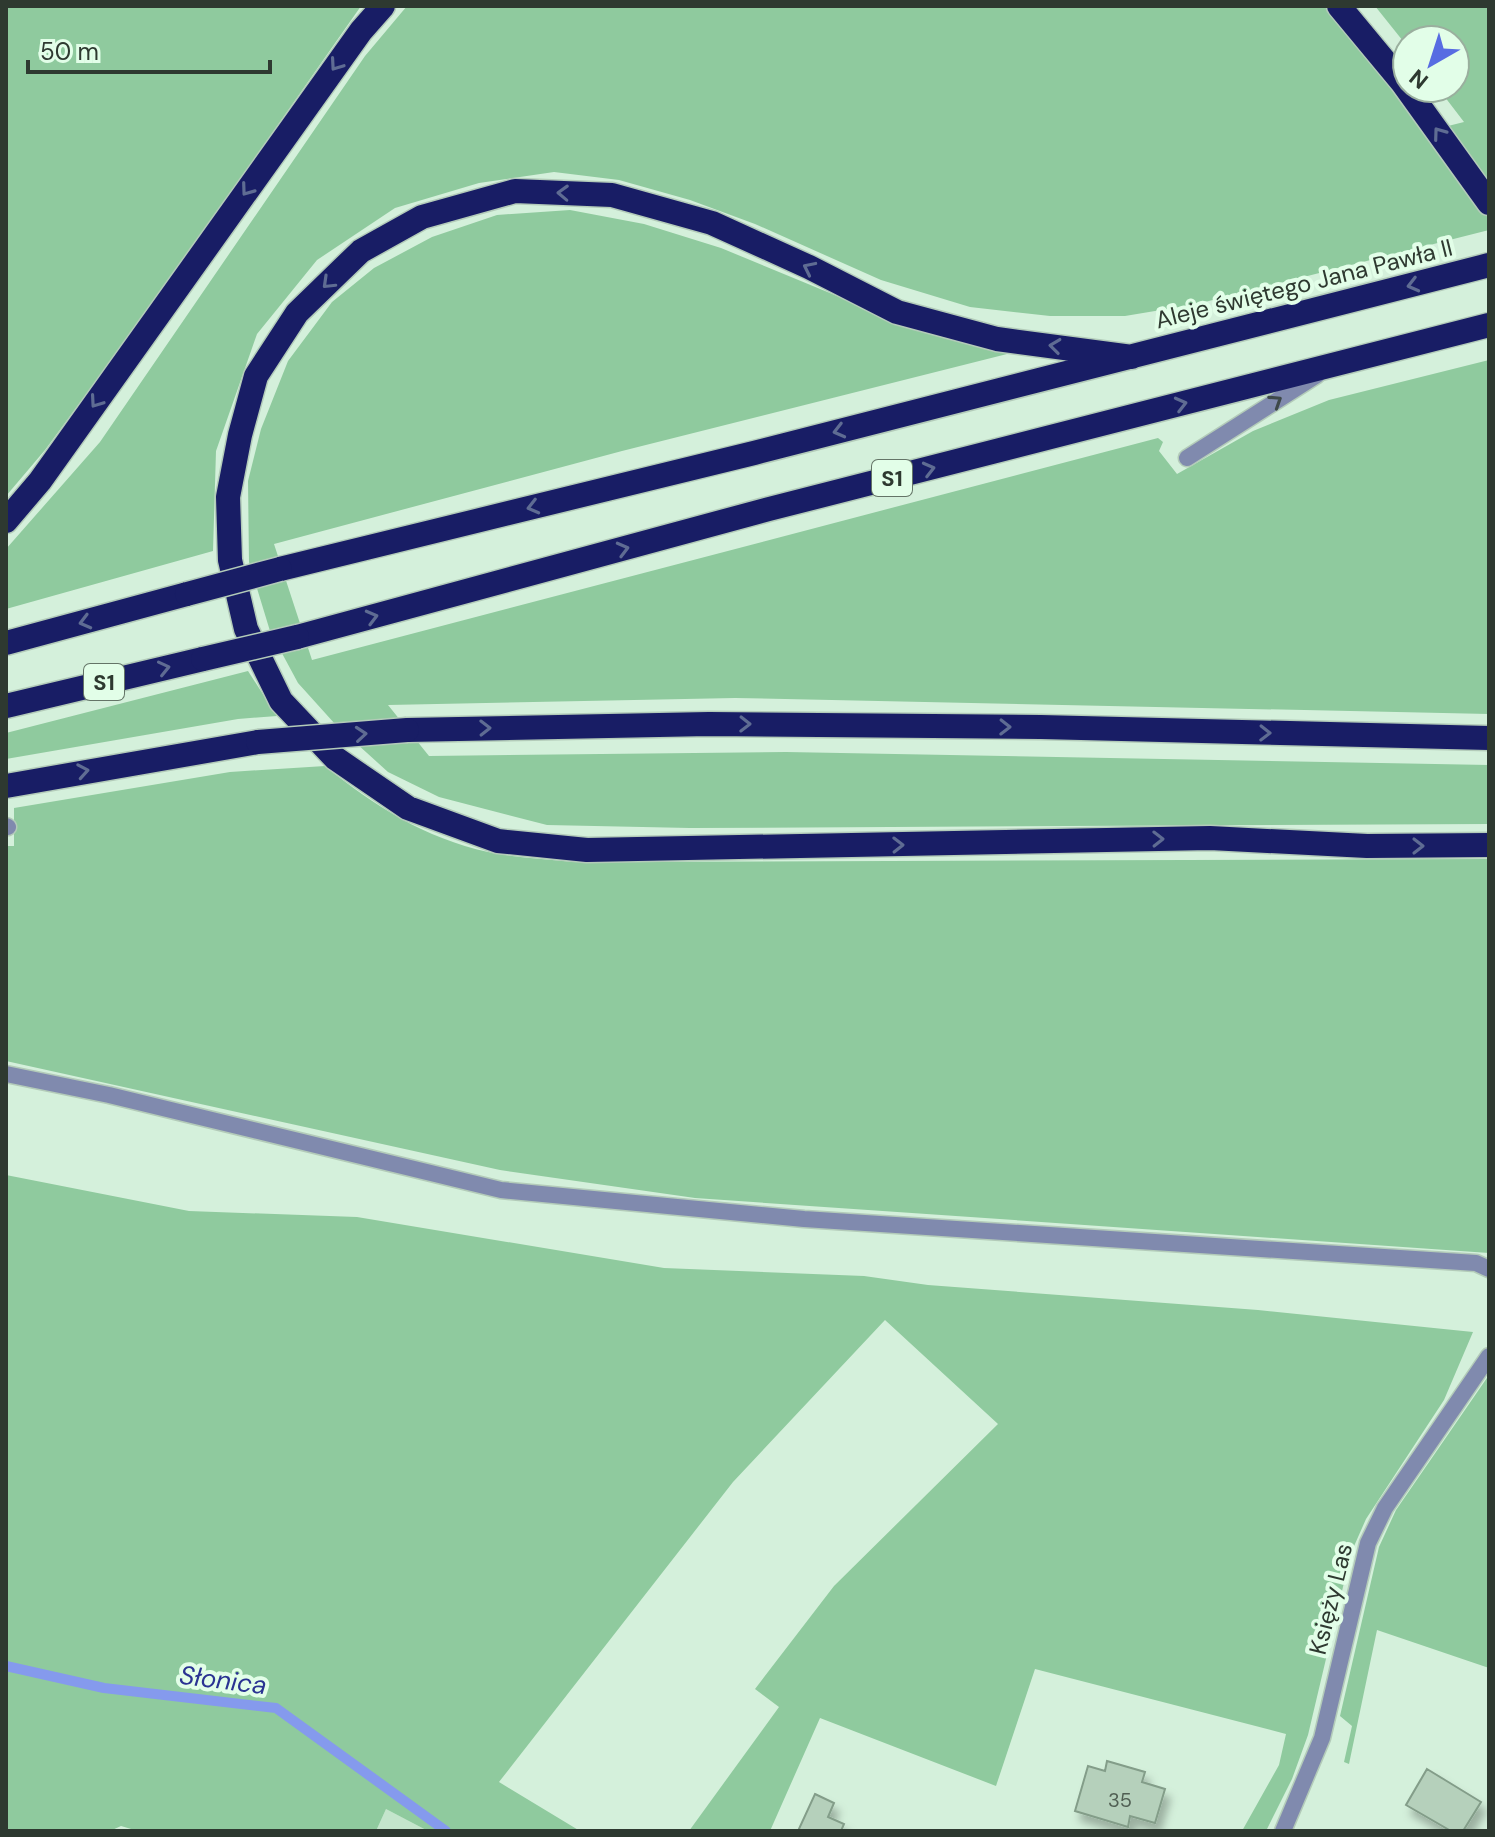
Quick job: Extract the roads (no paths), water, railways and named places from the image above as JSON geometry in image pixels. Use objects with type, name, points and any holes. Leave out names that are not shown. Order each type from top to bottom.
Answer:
[{"type":"highway","points":[[6,521],[40,481],[361,31],[383,6]]},
{"type":"highway","points":[[1339,6],[1402,82],[1487,200]]},
{"type":"highway","points":[[1132,357],[997,339],[897,312],[809,267],[712,223],[612,195],[515,191],[422,217],[361,251],[350,261],[297,313],[256,376],[228,497],[230,560],[246,629],[281,701],[335,758],[408,808],[498,841],[587,850],[1210,838],[1367,846],[1489,845]]},
{"type":"highway","name":"Aleje świętego Jana Pawła II","points":[[1132,357],[1489,265]]},
{"type":"highway","name":"S1","points":[[6,706],[297,637],[769,509],[1489,325]]},
{"type":"highway","name":"S1","points":[[6,643],[280,569],[1132,357]]},
{"type":"highway","points":[[6,786],[258,742],[407,730],[709,724],[1041,727],[1489,738]]},
{"type":"street","points":[[1187,458],[1331,366]]},
{"type":"street","points":[[6,1074],[109,1095],[501,1190],[804,1219],[1476,1263],[1489,1269]]},
{"type":"street","name":"Księży Las","points":[[1283,1831],[1322,1738],[1368,1543],[1385,1508],[1489,1356]]},
{"type":"waterway","name":"Słonica","points":[[6,1666],[104,1688],[276,1708],[446,1831]]}]
